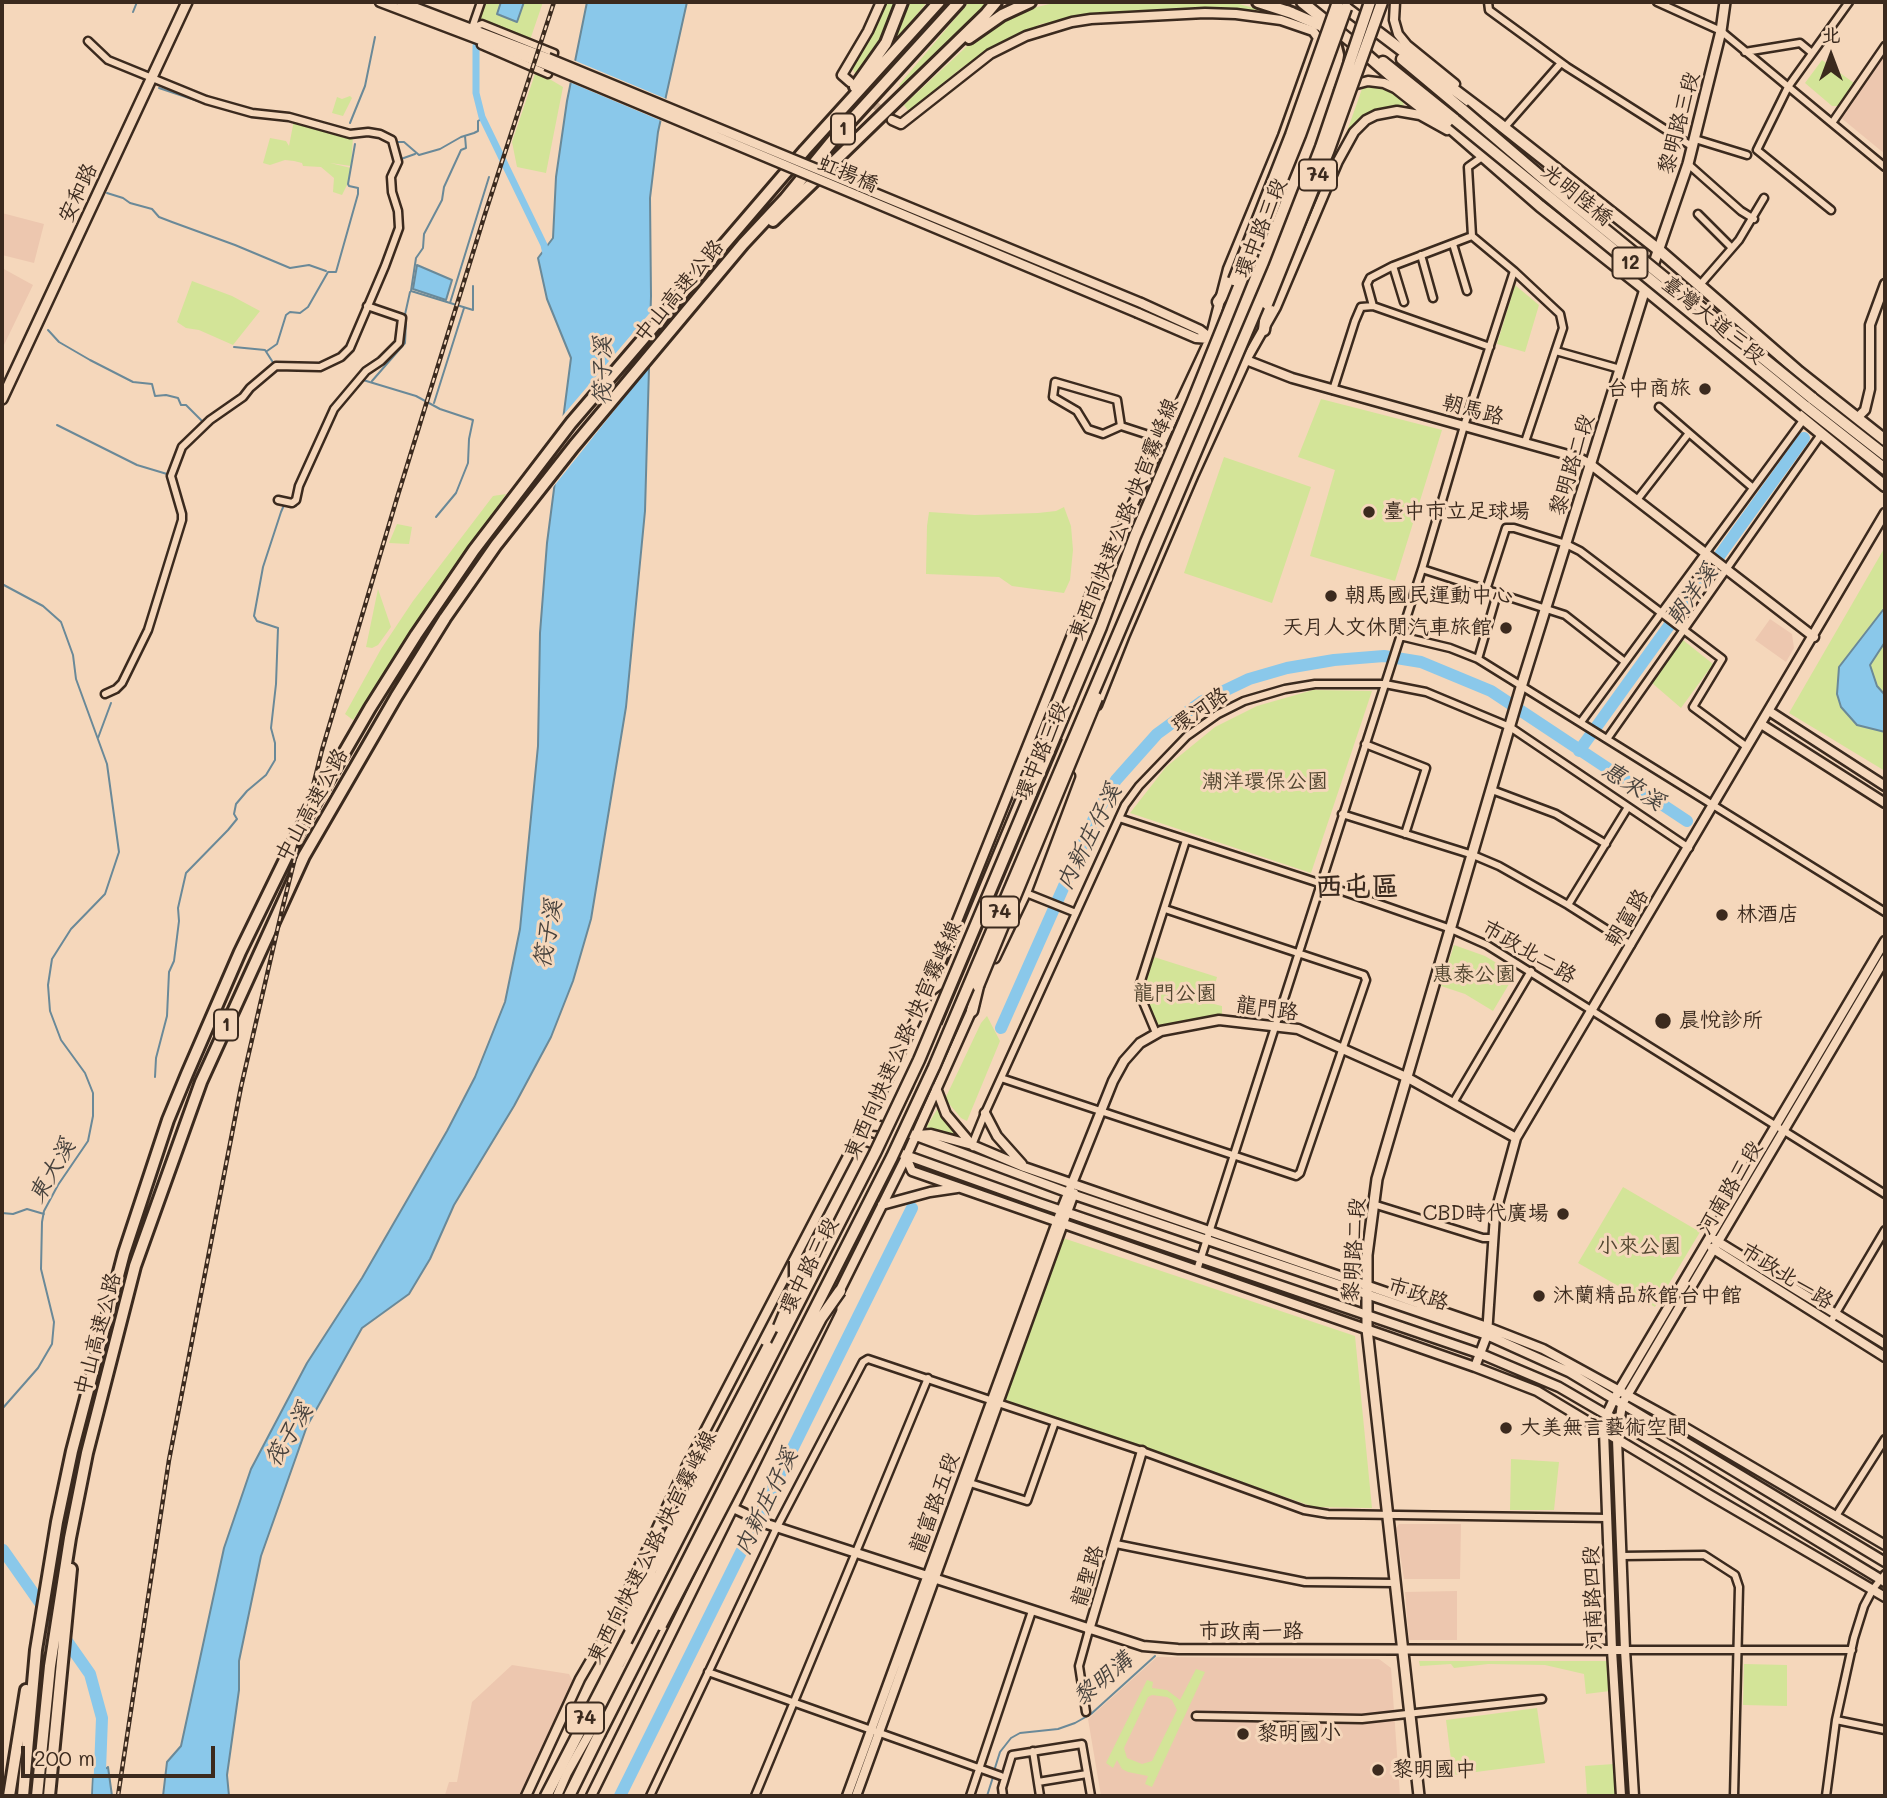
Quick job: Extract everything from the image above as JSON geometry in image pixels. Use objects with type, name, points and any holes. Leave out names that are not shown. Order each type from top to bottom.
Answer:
[{"type":"highway","points":[[805,150],[875,61],[902,2]]},
{"type":"highway","name":"中山高速公路","points":[[23,1796],[37,1637],[48,1575],[72,1451],[124,1253],[168,1120],[187,1074],[240,952],[300,829],[416,635],[474,550],[571,423],[805,150],[939,2]]},
{"type":"highway","name":"中山高速公路","points":[[37,1796],[55,1668],[60,1597],[87,1452],[135,1266],[201,1082],[304,856],[396,697],[496,545],[574,446],[730,260],[834,139],[960,2]]},
{"type":"highway","points":[[730,260],[800,197],[996,2]]},
{"type":"highway","points":[[944,55],[1002,15],[1030,2]]},
{"type":"highway","points":[[1258,2],[1335,30]]},
{"type":"highway","points":[[1287,11],[1322,26],[1335,43],[1338,55],[1336,68],[1308,147]]},
{"type":"highway","points":[[50,1796],[55,1668],[68,1608],[71,1538]]},
{"type":"highway","points":[[9,1796],[22,1709],[36,1650]]},
{"type":"main road","name":"安和路","points":[[2,399],[187,2]]},
{"type":"main road","name":"12","points":[[1301,2],[1335,30]]},
{"type":"main road","name":"光明陸橋","points":[[1310,2],[1809,402]]},
{"type":"main road","name":"12","points":[[1331,2],[1390,46]]},
{"type":"main road","name":"東西向快速公路 快官霧峰線","points":[[569,1796],[902,1135],[962,1004],[1274,268],[1321,147],[1370,2]]},
{"type":"main road","name":"74","points":[[1264,330],[1267,304],[1382,2]]},
{"type":"main road","name":"黎明路三段","points":[[1660,251],[1694,143],[1721,31],[1725,2]]},
{"type":"main road","name":"12","points":[[1342,3],[1390,46]]},
{"type":"main road","name":"東西向快速公路 快官霧峰線","points":[[546,1796],[875,1153],[919,1060],[1101,628],[1135,536],[1295,148],[1342,3]]},
{"type":"main road","name":"74","points":[[1218,302],[1234,280],[1292,135],[1325,38],[1342,3]]},
{"type":"main road","points":[[1325,38],[1335,30]]},
{"type":"main road","name":"臺灣大道三段","points":[[1335,30],[1482,157],[1885,486]]},
{"type":"main road","name":"臺灣大道三段","points":[[1390,46],[1493,119],[1660,251],[1799,372],[1885,440]]},
{"type":"main road","name":"光明陸橋","points":[[1390,46],[1809,402]]},
{"type":"main road","name":"74","points":[[1355,47],[1358,68]]},
{"type":"main road","name":"黎明路二段","points":[[1419,1796],[1367,1329],[1366,1291],[1373,1204],[1382,1158],[1521,688],[1645,289],[1660,251]]},
{"type":"main road","name":"臺灣大道三段","points":[[1799,372],[1809,402],[1885,469]]},
{"type":"main road","name":"臺灣大道三段","points":[[1809,402],[1885,455]]},
{"type":"main road","points":[[929,991],[948,977],[1044,746],[1091,643],[1101,628]]},
{"type":"main road","points":[[972,1011],[978,986],[1095,704],[1115,650],[1115,638]]},
{"type":"main road","points":[[626,1641],[632,1611],[781,1322],[795,1288],[795,1261]]},
{"type":"main road","points":[[598,1735],[658,1632],[821,1318],[840,1291]]},
{"type":"street","points":[[380,2],[482,41],[547,62]]},
{"type":"street","points":[[401,2],[471,28],[547,62]]},
{"type":"street","points":[[471,28],[481,2]]},
{"type":"street","points":[[850,82],[842,75],[869,31],[881,2]]},
{"type":"street","points":[[1370,2],[1380,31],[1493,119]]},
{"type":"street","points":[[1395,2],[1394,20],[1398,34],[1407,45],[1493,119]]},
{"type":"street","points":[[1488,2],[1489,10],[1561,63],[1694,143],[1747,155]]},
{"type":"street","points":[[1657,2],[1721,31],[1885,167]]},
{"type":"street","points":[[1831,209],[1757,150],[1788,87],[1849,2]]},
{"type":"street","name":"環中路三段","points":[[526,1796],[580,1679],[615,1619],[680,1479],[865,1125],[929,991],[1074,630],[1210,339],[1228,269],[1283,136],[1318,38],[1312,31],[1281,20],[1205,13],[1072,22],[1026,36],[990,54],[901,124],[892,120]]},
{"type":"street","points":[[471,28],[482,24],[554,54],[548,74],[481,46],[482,41]]},
{"type":"street","points":[[88,41],[108,60],[206,100],[252,113],[289,117],[350,134],[368,132],[390,138],[398,162],[391,177],[398,211],[398,228],[386,266],[367,306],[354,343],[341,357],[320,368],[276,366],[243,397],[210,420],[182,447],[171,476],[182,520],[148,630],[122,683],[116,690],[105,694]]},
{"type":"street","points":[[1745,52],[1800,43],[1812,53]]},
{"type":"street","points":[[1832,123],[1885,46]]},
{"type":"street","name":"虹揚橋","points":[[547,62],[1141,303]]},
{"type":"street","name":"虹揚橋","points":[[547,62],[1138,313]]},
{"type":"street","points":[[1504,128],[1561,63]]},
{"type":"street","name":"環中路三段","points":[[895,1128],[930,1065],[1227,350],[1308,147],[1331,98],[1338,90],[1368,81],[1384,83],[1395,88],[1482,157]]},
{"type":"street","name":"環中路三段","points":[[591,1796],[738,1510],[906,1157],[1026,892],[1124,637],[1246,360],[1276,307],[1338,160],[1354,132],[1366,120],[1397,111],[1420,115],[1434,121],[1482,157]]},
{"type":"street","points":[[1283,136],[1338,160]]},
{"type":"street","points":[[1482,157],[1468,167],[1472,236],[1560,314],[1563,328],[1525,442]]},
{"type":"street","points":[[1688,164],[1741,212],[1754,219]]},
{"type":"street","points":[[1699,286],[1739,240],[1765,198]]},
{"type":"street","points":[[1698,214],[1731,247]]},
{"type":"street","points":[[1373,306],[1367,284],[1369,281],[1393,266],[1472,236]]},
{"type":"street","points":[[1453,244],[1467,291]]},
{"type":"street","points":[[1420,255],[1433,298]]},
{"type":"street","points":[[1393,266],[1404,302]]},
{"type":"street","points":[[1197,1270],[1319,883],[1422,569],[1514,271]]},
{"type":"street","points":[[1858,417],[1865,410],[1870,389],[1870,326],[1885,284]]},
{"type":"street","name":"朝馬路","points":[[1141,303],[1200,330],[1246,360],[1292,378],[1579,458],[1726,570]]},
{"type":"street","points":[[278,500],[292,503],[296,500],[299,486],[334,410],[366,371],[382,361],[399,342],[402,318],[367,306]]},
{"type":"street","points":[[1333,390],[1361,307],[1373,306],[1490,347]]},
{"type":"street","name":"朝馬路","points":[[1138,313],[1196,338],[1210,339]]},
{"type":"street","name":"環中路三段","points":[[555,1796],[626,1669],[709,1497],[895,1128],[1227,350]]},
{"type":"street","points":[[1556,351],[1620,369]]},
{"type":"street","points":[[1121,426],[1117,400],[1055,382],[1053,397],[1077,411],[1088,429],[1103,433],[1121,426],[1164,440]]},
{"type":"street","points":[[1659,407],[1753,488]]},
{"type":"street","points":[[1583,724],[1625,662],[1804,419]]},
{"type":"street","points":[[1637,500],[1689,433]]},
{"type":"street","points":[[1605,737],[1684,630],[1822,433]]},
{"type":"street","name":"朝富路","points":[[1475,1367],[1487,1331],[1497,1206],[1516,1138],[1885,513]]},
{"type":"street","points":[[1486,590],[1506,528],[1566,544],[1580,551],[1723,659],[1693,708],[1747,747]]},
{"type":"street","points":[[1422,569],[1565,615],[1625,662]]},
{"type":"street","points":[[1726,570],[1814,637]]},
{"type":"street","points":[[1478,659],[1497,594]]},
{"type":"street","points":[[1400,636],[1450,648],[1478,659],[1885,912]]},
{"type":"street","name":"環河路","points":[[972,1145],[1119,818],[1139,786],[1173,749],[1218,714],[1244,701],[1285,689],[1315,684],[1385,684],[1426,692],[1511,725],[1689,848]]},
{"type":"street","points":[[1769,711],[1885,786]]},
{"type":"street","points":[[1761,724],[1885,803]]},
{"type":"street","points":[[1365,744],[1426,768],[1405,834]]},
{"type":"street","points":[[1047,784],[1064,791]]},
{"type":"street","points":[[1492,790],[1556,814],[1606,844]]},
{"type":"street","points":[[1569,905],[1628,807]]},
{"type":"street","points":[[1342,814],[1472,855],[1522,877],[1631,945]]},
{"type":"street","name":"市政北二路","points":[[1119,818],[1319,883],[1451,929],[1499,950],[1885,1194]]},
{"type":"street","points":[[1156,1033],[1138,990],[1186,840]]},
{"type":"street","points":[[1026,892],[1076,913]]},
{"type":"street","points":[[1001,1078],[1296,1176],[1300,1173],[1366,980],[1364,975],[1165,909]]},
{"type":"street","name":"河南路三段","points":[[1617,1439],[1622,1405],[1719,1241],[1885,941]]},
{"type":"street","name":"河南路三段","points":[[1614,1399],[1709,1239],[1885,959]]},
{"type":"street","points":[[1453,1103],[1531,971]]},
{"type":"street","name":"龍門路","points":[[1061,1223],[1102,1110],[1124,1060],[1140,1043],[1156,1033],[1187,1024],[1219,1020],[1298,1029],[1408,1077],[1516,1138]]},
{"type":"street","points":[[936,1088],[946,1114],[988,1161]]},
{"type":"street","points":[[985,1113],[997,1136],[1024,1167]]},
{"type":"street","name":"市政路","points":[[865,1125],[895,1128],[988,1161],[1073,1186]]},
{"type":"street","name":"市政路","points":[[915,1135],[931,1134],[972,1145],[1208,1236],[1542,1349],[1628,1395],[1885,1545]]},
{"type":"street","name":"市政路","points":[[858,1138],[1064,1212],[1481,1354],[1559,1387],[1884,1578]]},
{"type":"street","name":"市政路","points":[[906,1157],[912,1171],[1475,1367],[1536,1391],[1885,1597]]},
{"type":"street","points":[[882,1205],[930,1192],[960,1188]]},
{"type":"street","points":[[1373,1204],[1483,1238],[1493,1238]]},
{"type":"street","name":"龍富路五段","points":[[847,1796],[874,1732],[1061,1223]]},
{"type":"street","points":[[1830,1323],[1885,1230]]},
{"type":"street","name":"市政北一路","points":[[1885,1344],[1719,1241],[1709,1239],[1713,1251],[1885,1357]]},
{"type":"street","name":"市政路","points":[[1487,1331],[1569,1372],[1885,1562]]},
{"type":"street","points":[[650,1796],[777,1527],[863,1362],[868,1359],[1142,1451],[1304,1510],[1388,1517],[1607,1518]]},
{"type":"street","points":[[755,1796],[928,1378]]},
{"type":"street","name":"河南路四段","points":[[1614,1399],[1604,1430],[1612,1650],[1621,1796]]},
{"type":"street","name":"龍富路五段","points":[[931,1577],[970,1483],[994,1402]]},
{"type":"street","points":[[970,1483],[1027,1501],[1055,1422]]},
{"type":"street","name":"河南路四段","points":[[1617,1439],[1634,1796]]},
{"type":"street","points":[[1836,1516],[1885,1439]]},
{"type":"street","name":"龍聖路","points":[[1086,1712],[1079,1666],[1142,1451]]},
{"type":"street","name":"市政南一路","points":[[680,1479],[709,1497],[767,1524],[1143,1646],[1178,1649],[1852,1650]]},
{"type":"street","points":[[1116,1544],[1305,1582],[1395,1583]]},
{"type":"street","points":[[1621,1556],[1704,1555],[1735,1575],[1739,1587],[1734,1796]]},
{"type":"street","points":[[1826,1796],[1836,1720],[1852,1650],[1864,1606],[1873,1589],[1884,1578]]},
{"type":"street","points":[[970,1796],[1032,1611]]},
{"type":"street","points":[[708,1672],[1000,1775]]},
{"type":"street","points":[[1196,1716],[1362,1719],[1542,1699]]},
{"type":"street","points":[[1836,1720],[1885,1730]]},
{"type":"street","name":"龍富路五段","points":[[856,1796],[874,1732]]},
{"type":"street","points":[[1003,1796],[1002,1788],[1012,1755],[1082,1744],[1091,1796]]},
{"type":"street","points":[[1033,1751],[1040,1796]]},
{"type":"street","points":[[1038,1782],[1087,1774]]},
{"type":"shaded area","points":[[1885,55],[1885,154],[1840,117]]},
{"type":"shaded area","points":[[2,213],[44,224],[34,263],[2,255]]},
{"type":"shaded area","points":[[2,268],[33,285],[2,349]]},
{"type":"shaded area","points":[[1770,619],[1792,634],[1794,648],[1786,662],[1755,640]]},
{"type":"shaded area","points":[[1399,1524],[1461,1524],[1460,1579],[1404,1579],[1396,1528]]},
{"type":"shaded area","points":[[1457,1591],[1457,1640],[1409,1640],[1405,1592]]},
{"type":"shaded area","name":"黎明國小","points":[[1157,1657],[1379,1659],[1391,1668],[1400,1796],[1101,1796],[1088,1719]]},
{"type":"shaded area","points":[[512,1665],[569,1674],[576,1687],[525,1796],[445,1795],[449,1782],[457,1782],[472,1702]]},
{"type":"green space","points":[[485,2],[543,2],[530,40],[479,18]]},
{"type":"green space","points":[[884,2],[898,2],[889,31],[858,78],[852,68],[871,36]]},
{"type":"green space","points":[[907,2],[927,2],[891,46],[888,45]]},
{"type":"green space","points":[[969,2],[994,2],[903,90],[899,85]]},
{"type":"green space","points":[[1058,2],[1232,2],[1272,13],[1216,8],[1101,13],[1041,24],[988,50],[960,69],[909,112],[904,105],[980,34],[1020,11]]},
{"type":"green space","points":[[1822,60],[1854,83],[1838,106],[1832,106],[1805,83]]},
{"type":"green space","points":[[536,71],[563,87],[546,173],[517,167],[512,142]]},
{"type":"green space","points":[[1363,86],[1386,86],[1402,95],[1404,107],[1378,111],[1346,140]]},
{"type":"green space","points":[[350,96],[352,98],[343,116],[332,113],[337,97],[342,99]]},
{"type":"green space","points":[[294,120],[353,137],[351,166],[330,163],[351,168],[342,195],[333,192],[334,178],[321,167],[303,166],[302,163],[285,160],[270,165],[263,163],[270,138],[286,141],[289,146]]},
{"type":"green space","points":[[192,281],[232,296],[260,311],[233,345],[199,330],[186,328],[177,322]]},
{"type":"green space","points":[[1515,285],[1539,305],[1525,352],[1497,344]]},
{"type":"green space","name":"臺中市立足球場","points":[[1321,399],[1442,430],[1395,581],[1310,556],[1335,470],[1298,457]]},
{"type":"green space","points":[[1224,457],[1311,487],[1272,603],[1184,573]]},
{"type":"green space","points":[[506,494],[353,720],[345,714],[381,649],[413,601],[493,496]]},
{"type":"green space","points":[[1064,507],[1071,526],[1073,550],[1070,580],[1064,593],[1012,586],[999,577],[926,574],[929,512],[975,515],[1038,513]]},
{"type":"green space","points":[[397,524],[412,527],[409,544],[389,543]]},
{"type":"green space","points":[[1885,547],[1885,771],[1789,713]]},
{"type":"green space","points":[[378,589],[391,627],[378,645],[372,648],[366,647]]},
{"type":"green space","points":[[1683,640],[1713,664],[1681,708],[1652,683]]},
{"type":"green space","name":"潮洋環保公園","points":[[1313,690],[1372,691],[1311,873],[1130,813],[1166,767],[1215,727],[1257,706]]},
{"type":"green space","name":"惠泰公園","points":[[1454,945],[1485,956],[1515,974],[1493,1011],[1465,994],[1441,986]]},
{"type":"green space","name":"龍門公園","points":[[1154,957],[1217,977],[1210,1003],[1222,1006],[1222,1015],[1159,1026],[1141,990]]},
{"type":"green space","points":[[987,1016],[1000,1041],[967,1121],[961,1118],[945,1099],[981,1023]]},
{"type":"green space","points":[[938,1108],[952,1129],[964,1139],[928,1129],[927,1126]]},
{"type":"green space","name":"小來公園","points":[[1623,1187],[1700,1232],[1655,1307],[1578,1263]]},
{"type":"green space","points":[[1063,1238],[1355,1336],[1372,1508],[1314,1507],[1003,1399]]},
{"type":"green space","points":[[1511,1459],[1559,1462],[1554,1510],[1510,1510]]},
{"type":"green space","points":[[1419,1661],[1608,1661],[1610,1691],[1586,1694],[1584,1674],[1545,1665],[1488,1664],[1454,1668],[1451,1664],[1420,1666]]},
{"type":"green space","points":[[1744,1664],[1787,1665],[1787,1706],[1743,1705]]},
{"type":"green space","points":[[1196,1669],[1205,1672],[1152,1787],[1145,1784],[1148,1776],[1122,1769],[1117,1760],[1113,1768],[1106,1763],[1147,1680],[1153,1682],[1152,1688],[1167,1690],[1180,1700]],"holes":[[[1148,1697],[1167,1697],[1172,1700],[1177,1710],[1152,1761],[1142,1764],[1127,1758],[1124,1748]]]},
{"type":"green space","points":[[1537,1708],[1545,1763],[1453,1775],[1446,1720]]},
{"type":"green space","points":[[1614,1764],[1616,1796],[1587,1796],[1585,1766]]},
{"type":"water","points":[[501,2],[524,2],[517,22],[497,14]]},
{"type":"water","name":"筏子溪","points":[[587,2],[687,2],[658,132],[650,198],[651,296],[645,511],[626,707],[591,919],[573,981],[551,1037],[514,1106],[454,1205],[430,1259],[409,1294],[362,1328],[307,1426],[261,1556],[239,1661],[239,1690],[227,1775],[229,1796],[163,1796],[167,1762],[181,1746],[224,1548],[251,1469],[307,1363],[362,1278],[447,1131],[475,1077],[505,1002],[520,929],[538,746],[540,633],[547,543],[571,358],[547,299],[538,258],[553,238],[556,177],[567,101]]},
{"type":"water","points":[[417,265],[452,280],[446,300],[413,289]]},
{"type":"water","points":[[1883,610],[1885,642],[1870,665],[1877,686],[1885,695],[1885,732],[1857,725],[1841,707],[1837,694],[1839,667]]},
{"type":"water","points":[[108,1767],[112,1796],[92,1796],[93,1777]]},
{"type":"pier","points":[[571,59],[669,100],[664,122],[567,81]]},
{"type":"pier","points":[[654,308],[653,362],[550,491],[559,420]]},
{"type":"waterway","points":[[133,12],[137,2]]},
{"type":"waterway","points":[[350,123],[365,86],[375,37]]},
{"type":"waterway","points":[[476,46],[476,93],[482,117],[544,245],[547,258]]},
{"type":"waterway","points":[[159,88],[201,102]]},
{"type":"waterway","points":[[398,142],[404,142],[419,155],[440,149],[478,131],[478,121],[483,118]]},
{"type":"waterway","points":[[465,136],[466,148],[461,150],[444,187],[442,200],[424,234],[423,248],[416,258],[411,291],[473,310],[473,286]]},
{"type":"waterway","points":[[267,351],[277,344],[286,315],[290,312],[300,313],[308,307],[328,272],[336,272],[358,194],[358,188],[348,184],[355,144]]},
{"type":"waterway","points":[[401,159],[415,154]]},
{"type":"waterway","points":[[450,303],[489,177]]},
{"type":"waterway","points":[[107,193],[152,209],[159,217],[290,268],[309,265],[326,271]]},
{"type":"waterway","points":[[372,381],[405,343],[404,319],[410,292]]},
{"type":"waterway","points":[[434,403],[464,308]]},
{"type":"waterway","points":[[48,330],[59,342],[90,360],[133,382],[152,384],[155,396],[178,398],[181,405],[186,405],[203,422]]},
{"type":"waterway","points":[[234,347],[265,350],[274,364]]},
{"type":"waterway","points":[[363,380],[416,396],[440,409],[473,420],[468,463],[456,493],[436,517]]},
{"type":"waterway","points":[[57,425],[137,465],[167,474]]},
{"type":"waterway","name":"朝洋溪","points":[[1579,751],[1804,438]]},
{"type":"waterway","points":[[168,478],[176,503]]},
{"type":"waterway","points":[[155,1077],[156,1058],[167,1016],[169,972],[174,961],[178,908],[186,873],[237,819],[234,814],[236,804],[266,775],[275,760],[275,743],[271,728],[278,628],[257,621],[254,616],[263,567],[281,512],[284,505],[296,506]]},
{"type":"waterway","points":[[177,527],[179,515]]},
{"type":"waterway","name":"東大溪","points":[[2,584],[43,606],[61,622],[73,655],[76,679],[107,764],[119,852],[105,894],[71,929],[52,959],[48,985],[50,1011],[61,1040],[85,1073],[93,1093],[93,1116],[88,1141],[58,1185],[44,1211],[42,1222],[41,1269],[54,1322],[52,1344],[38,1368],[2,1409]]},
{"type":"waterway","name":"內新庄仔溪","points":[[1001,1028],[1096,814],[1116,780],[1157,734],[1201,702],[1249,679],[1287,668],[1334,660],[1384,656],[1421,662],[1491,691],[1687,821]]},
{"type":"waterway","points":[[98,738],[111,703]]},
{"type":"waterway","name":"內新庄仔溪","points":[[620,1796],[912,1208]]},
{"type":"waterway","points":[[2,1213],[13,1214],[27,1209],[44,1214]]},
{"type":"waterway","name":"東大溪","points":[[2,1543],[2,1550]]},
{"type":"waterway","points":[[3,1550],[90,1674],[102,1718],[99,1796]]},
{"type":"waterway","name":"黎明溝","points":[[994,1771],[1000,1752],[1011,1738],[1020,1733],[1058,1729],[1091,1714],[1155,1656]]},
{"type":"waterway","name":"黎明溝","points":[[987,1796],[993,1777]]},
{"type":"tunnel","points":[[857,89],[892,120]]},
{"type":"railway","points":[[118,1796],[169,1460],[241,1087],[282,910],[322,750],[397,498],[554,2]]},
{"type":"place","name":"台中商旅","points":[[1705,389]]},
{"type":"place","name":"臺中市立足球場","points":[[1369,512]]},
{"type":"place","name":"朝馬國民運動中心","points":[[1331,596]]},
{"type":"place","name":"天月人文休閒汽車旅館","points":[[1506,628]]},
{"type":"place","name":"林酒店","points":[[1722,915]]},
{"type":"place","name":"晨悅診所","points":[[1663,1021]]},
{"type":"place","name":"CBD時代廣場","points":[[1563,1214]]},
{"type":"place","name":"沐蘭精品旅館台中館","points":[[1539,1296]]},
{"type":"place","name":"大美無言藝術空間","points":[[1506,1428]]},
{"type":"place","name":"黎明國小","points":[[1243,1734]]},
{"type":"place","name":"黎明國中","points":[[1378,1770]]},
{"type":"district","name":"西屯區","points":[[1357,887]]},
{"type":"water label","name":"惠來溪","points":[[1633,786]]}]
